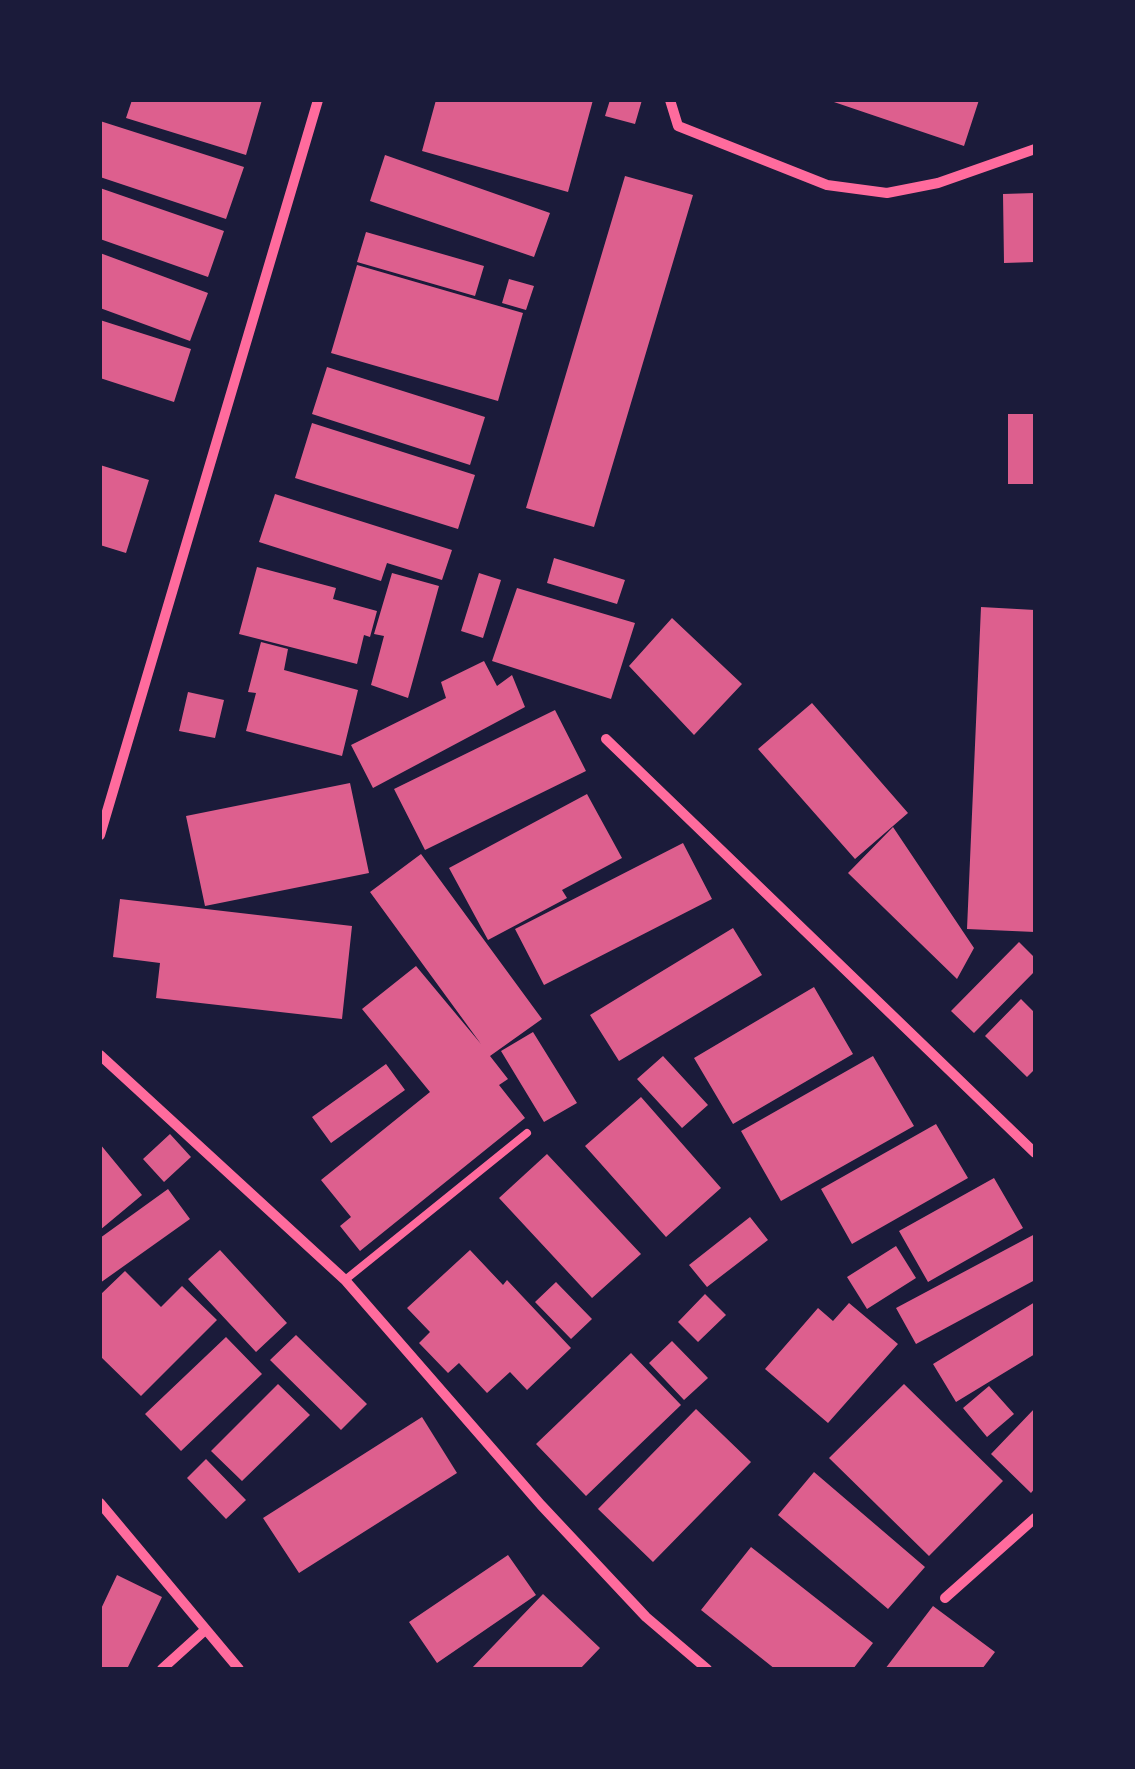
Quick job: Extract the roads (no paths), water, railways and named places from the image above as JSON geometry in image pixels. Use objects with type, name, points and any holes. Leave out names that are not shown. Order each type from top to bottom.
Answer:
[{"type":"street","points":[[100,835],[318,100]]},
{"type":"street","points":[[670,100],[678,126],[827,186],[887,193],[938,183],[1035,149]]},
{"type":"street","points":[[606,739],[1035,1153]]},
{"type":"street","points":[[100,1055],[345,1280],[567,1533],[646,1617],[707,1669]]},
{"type":"street","points":[[100,1503],[204,1631],[240,1669]]},
{"type":"street","points":[[945,1598],[1035,1518]]},
{"type":"street","points":[[162,1669],[204,1631]]},
{"type":"lane","points":[[345,1280],[527,1133]]}]
